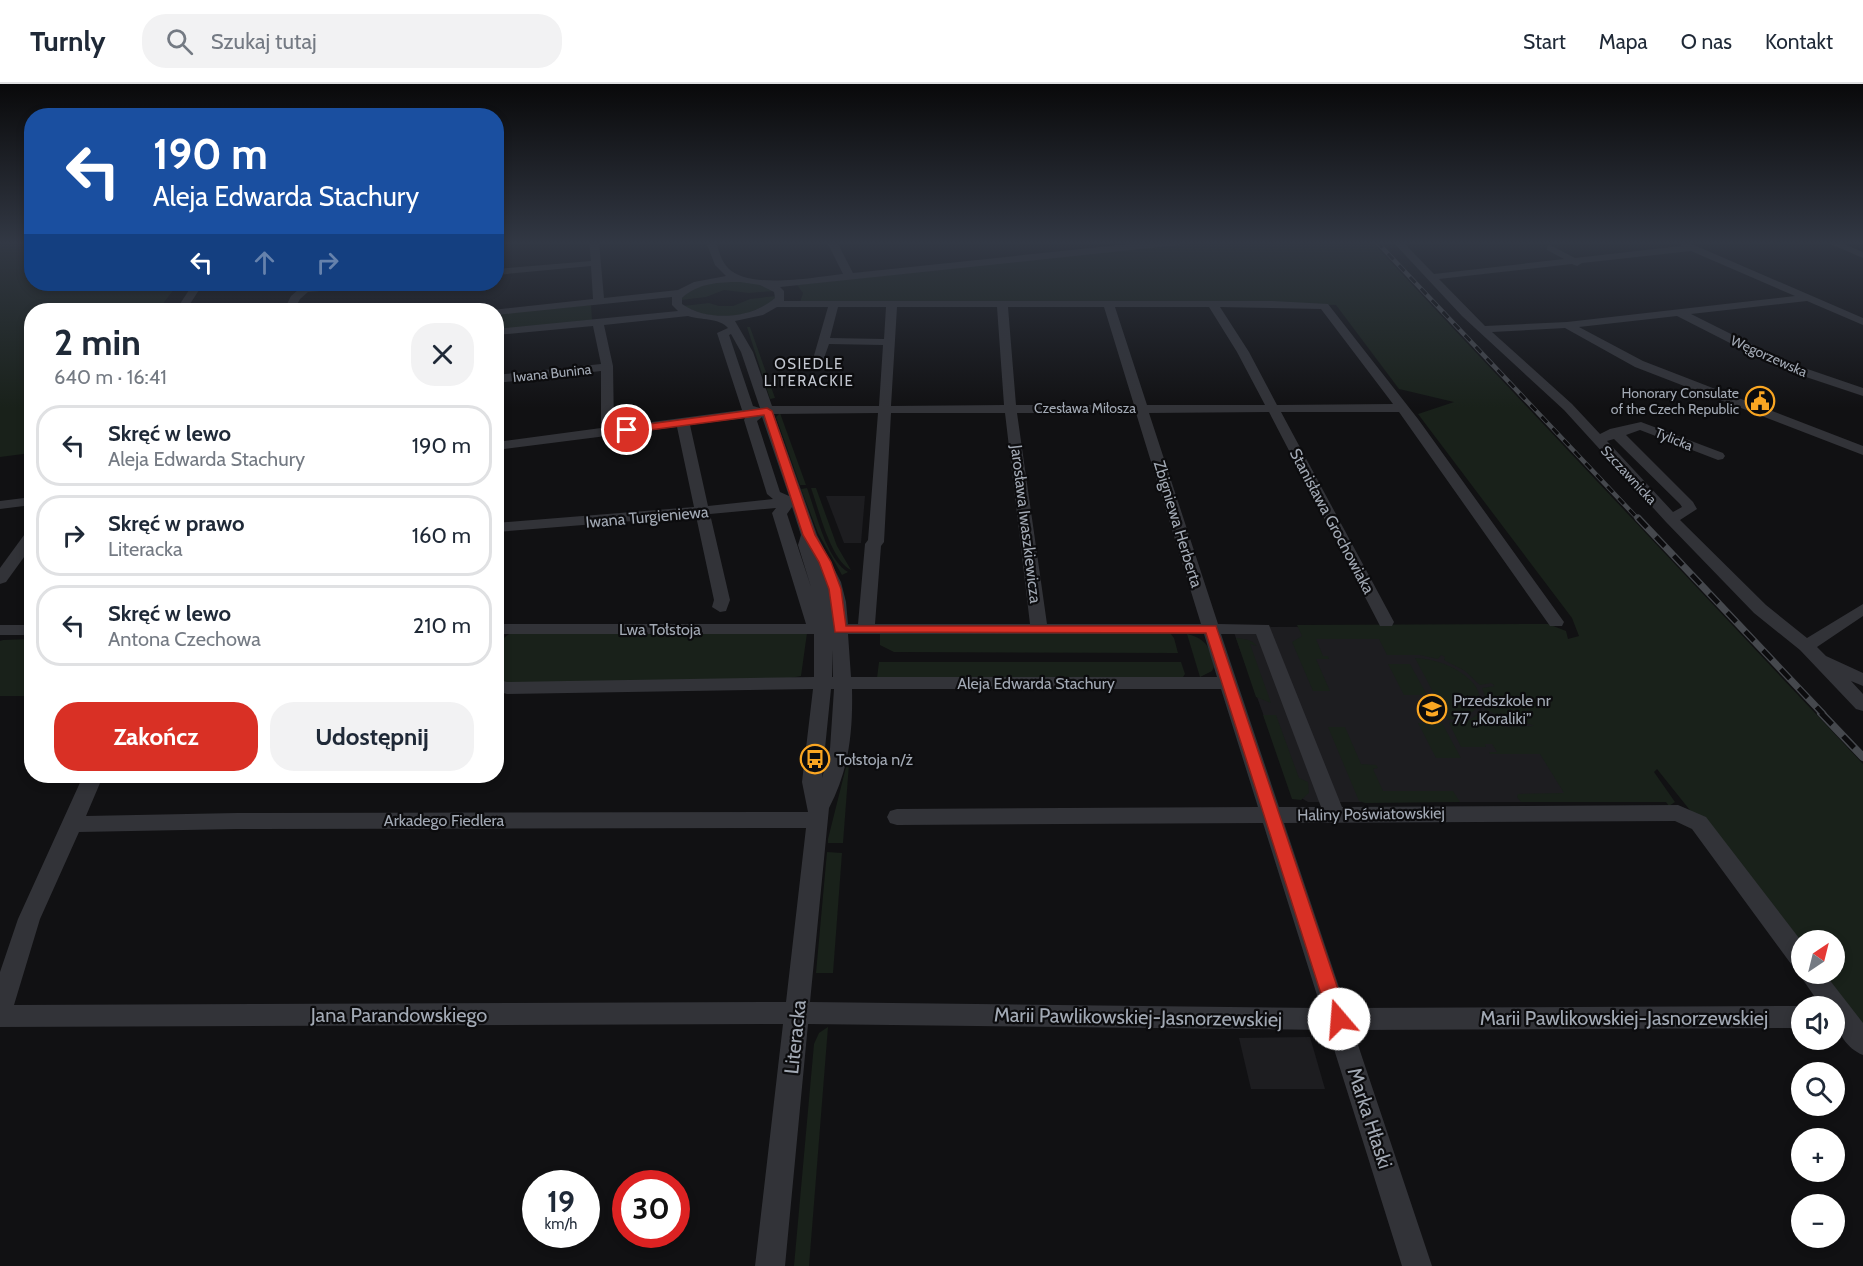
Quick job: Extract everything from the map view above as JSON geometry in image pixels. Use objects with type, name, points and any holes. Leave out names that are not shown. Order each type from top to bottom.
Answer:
[{"type":"street","points":[[599,297],[599,302]]},
{"type":"street","points":[[504,311],[643,297]]},
{"type":"street","points":[[677,297],[677,305],[687,313]]},
{"type":"street","points":[[776,304],[779,297]]},
{"type":"street","name":"Szczawnicka","points":[[1451,297],[1466,314],[1568,407],[1671,519],[1760,609],[1811,651],[1863,705]]},
{"type":"street","points":[[1483,329],[1567,325],[1809,298],[1863,322]]},
{"type":"street","points":[[504,331],[687,313],[723,318],[749,315],[776,304],[1324,306],[1402,408],[1556,622]]},
{"type":"street","points":[[819,359],[834,304]]},
{"type":"street","points":[[866,630],[873,544],[876,543],[892,304]]},
{"type":"street","name":"Jarosława Iwaszkiewicza","points":[[1002,305],[1011,409],[1039,629]]},
{"type":"street","name":"Zbigniewa Herberta","points":[[1109,305],[1211,629]]},
{"type":"street","name":"Stanisława Grochowiaka","points":[[1213,305],[1243,352],[1271,409],[1386,622]]},
{"type":"street","name":"Węgorzewska","points":[[1678,312],[1783,365],[1863,392]]},
{"type":"street","name":"Literacka","points":[[749,315],[744,319],[742,326],[747,352],[793,501],[809,535],[806,545],[817,576],[826,629],[843,683],[839,751],[828,793],[818,814]]},
{"type":"street","name":"Literacka","points":[[723,318],[731,322],[747,352]]},
{"type":"street","points":[[598,321],[599,337],[604,343],[607,367],[609,396],[606,406],[609,432]]},
{"type":"street","points":[[1567,325],[1639,364],[1863,451]]},
{"type":"street","points":[[735,329],[723,333],[747,408],[764,411]]},
{"type":"street","points":[[823,341],[889,342]]},
{"type":"street","name":"Iwana Bunina","points":[[504,378],[607,367]]},
{"type":"street","name":"Czesława Miłosza","points":[[504,445],[683,424],[764,411],[1402,408]]},
{"type":"street","points":[[764,411],[750,420],[774,494],[793,501],[779,513],[826,629],[1263,629],[1334,813]]},
{"type":"street","points":[[683,424],[722,600],[720,608]]},
{"type":"street","name":"Tylicka","points":[[1596,440],[1615,432],[1641,426],[1718,456]]},
{"type":"street","points":[[1615,432],[1686,502],[1690,510],[1671,519]]},
{"type":"street","name":"Iwana Turgieniewa","points":[[504,528],[576,524],[793,501]]},
{"type":"street","points":[[0,505],[24,502]]},
{"type":"street","points":[[0,579],[24,545]]},
{"type":"street","points":[[1863,609],[1811,651],[1863,680]]},
{"type":"street","name":"Literacka","points":[[771,1266],[818,814],[812,782],[823,683],[826,629]]},
{"type":"street","name":"Lwa Tołstoja","points":[[504,632],[826,629]]},
{"type":"street","name":"Marka Hłaski","points":[[1211,629],[1417,1266]]},
{"type":"street","points":[[0,630],[24,630]]},
{"type":"street","name":"Aleja Edwarda Stachury","points":[[504,687],[823,683],[1228,683]]},
{"type":"street","points":[[0,1009],[29,919],[90,783]]},
{"type":"street","name":"Haliny Poświatowskiej","points":[[897,817],[1678,813],[1699,823],[1791,946]]},
{"type":"street","name":"Arkadego Fiedlera","points":[[71,824],[818,814]]},
{"type":"street","name":"Jana Parandowskiego","points":[[0,1016],[798,1013]]},
{"type":"street","name":"Marii Pawlikowskiej-Jasnorzewskiej","points":[[798,1013],[1339,1019],[1791,1017]]},
{"type":"street","points":[[1845,1024],[1863,1043]]},
{"type":"shaded area","points":[[0,297],[168,297],[163,303],[24,303],[24,454],[0,457]]},
{"type":"shaded area","points":[[683,297],[705,297],[681,300]]},
{"type":"shaded area","points":[[776,297],[764,306],[741,315],[707,315],[683,306],[709,303],[733,306],[750,299]]},
{"type":"shaded area","points":[[802,297],[1424,297],[1863,764],[1863,1028],[1845,1005],[1845,996],[1838,996],[1829,984],[1845,984],[1845,930],[1791,930],[1791,936],[1657,769],[1654,772],[1675,802],[1669,806],[1666,802],[1521,802],[1517,797],[1518,794],[1564,793],[1540,754],[1490,754],[1489,752],[1497,752],[1492,744],[1485,744],[1486,747],[1461,747],[1449,723],[1469,720],[1482,711],[1502,722],[1504,727],[1534,726],[1506,719],[1501,717],[1503,713],[1498,715],[1484,709],[1486,699],[1482,688],[1495,686],[1491,683],[1480,685],[1465,671],[1444,660],[1445,657],[1441,655],[1438,659],[1420,655],[1387,655],[1379,639],[1316,639],[1323,656],[1328,656],[1329,659],[1316,659],[1330,691],[1313,691],[1292,642],[1302,636],[1297,625],[1548,624],[1566,631],[1568,639],[1579,636],[1572,618],[1418,414],[1454,402],[1399,389],[1336,305],[800,302]]},
{"type":"shaded area","points":[[591,305],[592,320],[504,329],[504,313]]},
{"type":"shaded area","points":[[747,327],[750,327],[775,398],[770,399]]},
{"type":"shaded area","points":[[780,413],[806,485],[800,485],[776,417]]},
{"type":"shaded area","points":[[807,488],[828,546],[840,566],[848,572],[842,575],[818,533],[801,489]]},
{"type":"shaded area","points":[[811,488],[816,488],[837,546],[851,570],[837,556],[831,545]]},
{"type":"shaded area","points":[[826,496],[865,496],[861,543],[844,543]]},
{"type":"shaded area","name":"Przedszkole nr 77 „Koraliki”","points":[[1545,626],[1662,792],[1655,802],[1308,802],[1291,792],[1232,627]]},
{"type":"shaded area","points":[[511,633],[807,633],[801,676],[779,680],[504,683],[505,637]]},
{"type":"shaded area","points":[[1170,633],[1174,638],[1178,653],[894,652],[880,645],[880,634]]},
{"type":"shaded area","points":[[1187,634],[1203,642],[1211,655],[1214,667],[1212,671],[1200,677]]},
{"type":"shaded area","points":[[1236,638],[1245,639],[1257,646],[1250,644],[1271,703],[1256,697]]},
{"type":"shaded area","points":[[24,639],[24,696],[0,696],[0,641]]},
{"type":"shaded area","points":[[1415,658],[1444,664],[1470,680],[1479,695],[1476,709],[1460,718],[1448,720]]},
{"type":"shaded area","points":[[879,662],[1181,662],[1185,674],[1183,677],[877,678]]},
{"type":"shaded area","points":[[1388,664],[1410,664],[1427,695],[1404,695]]},
{"type":"shaded area","points":[[1263,715],[1276,715],[1299,778],[1308,782],[1309,793],[1301,800],[1292,799]]},
{"type":"shaded area","points":[[1418,723],[1442,723],[1461,758],[1436,758]]},
{"type":"shaded area","points":[[1328,727],[1345,727],[1361,764],[1376,765],[1378,768],[1373,769],[1383,791],[1453,791],[1460,802],[1365,803],[1359,801]]},
{"type":"shaded area","points":[[850,751],[843,843],[828,843],[828,839]]},
{"type":"shaded area","points":[[827,852],[842,853],[833,973],[816,973]]},
{"type":"shaded area","points":[[828,1027],[809,1266],[794,1266],[814,1044],[819,1033]]},
{"type":"shaded area","points":[[1310,1037],[1325,1089],[1251,1089],[1239,1038]]},
{"type":"railway","points":[[1429,297],[1639,520]]},
{"type":"railway","points":[[1638,518],[1823,714]]},
{"type":"railway","points":[[1821,713],[1863,757]]},
{"type":"place","name":"Honorary Consulate of the Czech Republic","points":[[1760,401]]},
{"type":"place","name":"Przedszkole nr 77 „Koraliki”","points":[[1432,709]]},
{"type":"place","name":"Tołstoja n/ż","points":[[815,759]]},
{"type":"district","name":"OSIEDLE LITERACKIE","points":[[809,372]]},
{"type":"route","points":[[627,430],[767,411],[809,535],[825,562],[835,589],[840,630],[1211,629],[1339,1019]]}]
